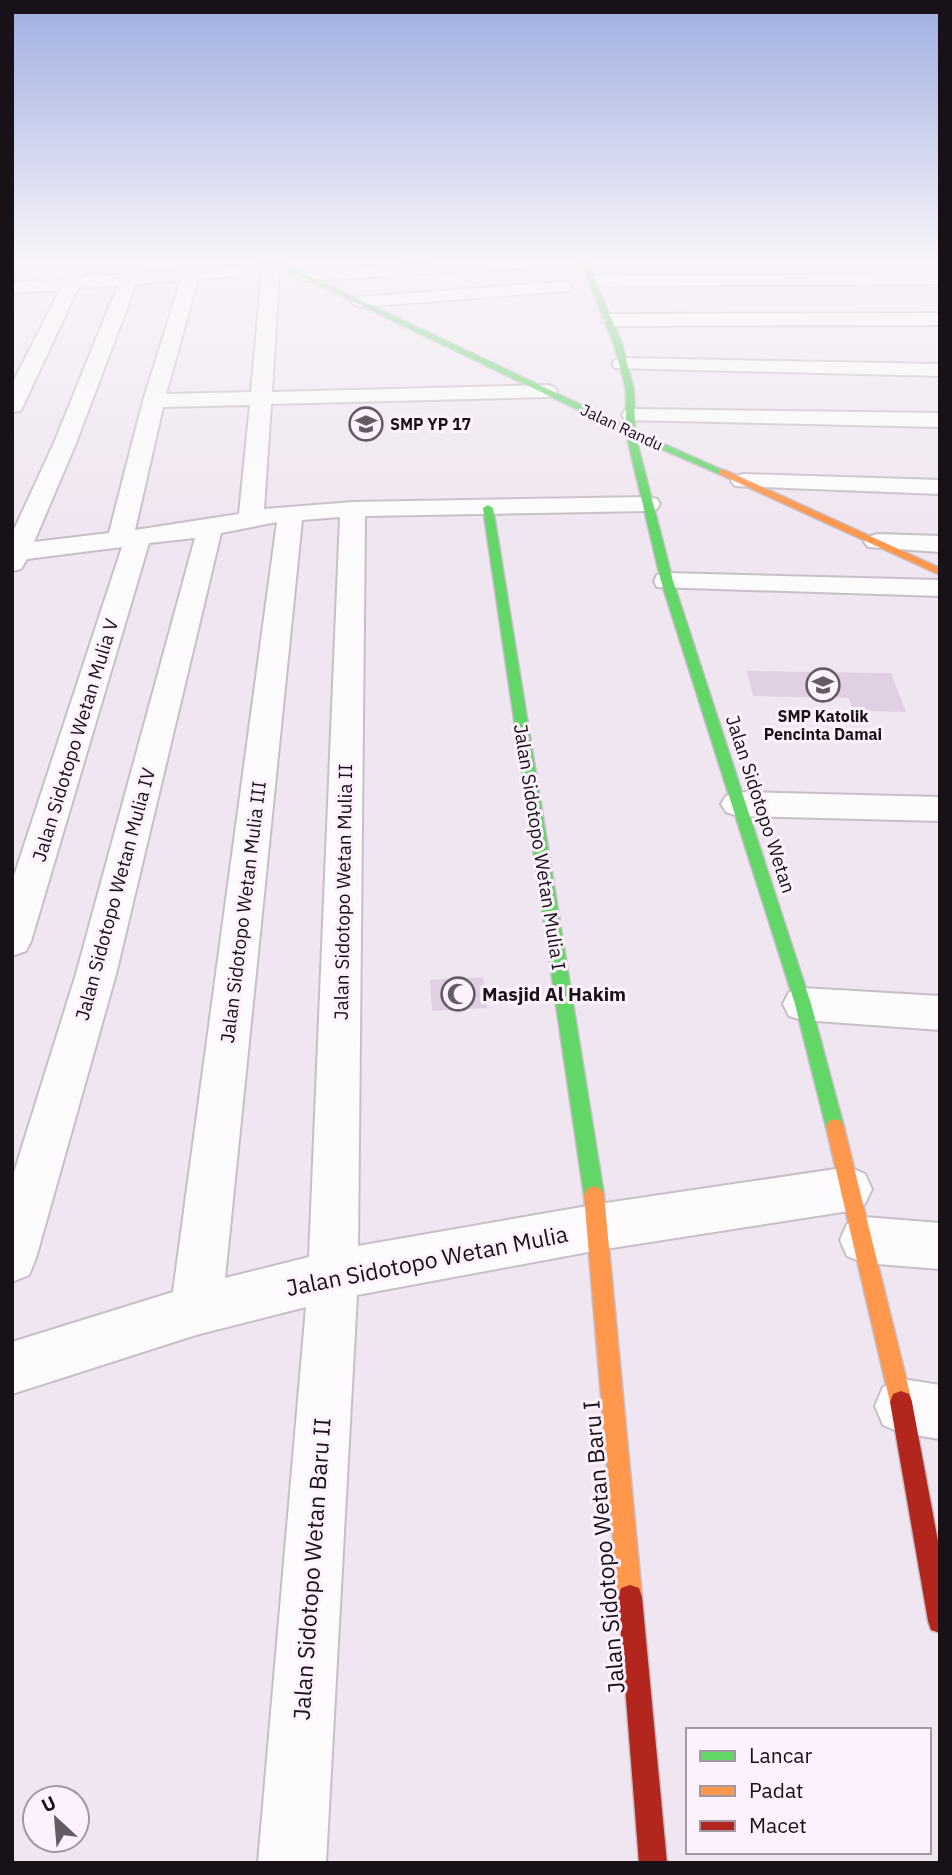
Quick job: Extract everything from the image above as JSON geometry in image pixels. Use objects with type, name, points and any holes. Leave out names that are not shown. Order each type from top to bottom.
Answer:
[{"type":"street","points":[[12,406],[41,346]]},
{"type":"street","points":[[14,556],[65,443],[103,346]]},
{"type":"street","name":"Jalan Sidotopo Wetan Mulia V","points":[[12,942],[129,539],[154,401],[170,346]]},
{"type":"street","points":[[251,519],[269,346]]},
{"type":"street","name":"Jalan Randu","points":[[455,346],[547,391],[632,424],[743,481],[940,572]]},
{"type":"street","name":"Jalan Sidotopo Wetan","points":[[617,346],[648,504],[667,580],[803,1004],[849,1189],[921,1409],[940,1621]]},
{"type":"street","points":[[622,364],[940,370]]},
{"type":"street","points":[[154,401],[547,391]]},
{"type":"street","points":[[632,424],[940,421]]},
{"type":"street","points":[[743,481],[940,487]]},
{"type":"street","points":[[14,556],[290,514],[353,509],[648,504]]},
{"type":"street","name":"Jalan Sidotopo Wetan Mulia I","points":[[488,508],[599,1227]]},
{"type":"street","name":"Jalan Sidotopo Wetan Mulia II","points":[[333,1275],[353,509]]},
{"type":"street","name":"Jalan Sidotopo Wetan Mulia III","points":[[196,1310],[290,514]]},
{"type":"street","name":"Jalan Sidotopo Wetan Mulia IV","points":[[12,1258],[96,974],[210,528]]},
{"type":"street","points":[[877,542],[940,544]]},
{"type":"street","points":[[667,580],[940,588]]},
{"type":"street","points":[[738,804],[940,809]]},
{"type":"street","points":[[803,1004],[940,1013]]},
{"type":"street","name":"Jalan Sidotopo Wetan Mulia","points":[[12,1368],[196,1310],[333,1275],[599,1227],[849,1189]]},
{"type":"street","name":"Jalan Sidotopo Wetan Baru I","points":[[599,1227],[653,1863]]},
{"type":"street","points":[[864,1240],[940,1246]]},
{"type":"street","name":"Jalan Sidotopo Wetan Baru II","points":[[292,1863],[333,1275]]},
{"type":"building","name":"SMP Katolik Pencinta Damai","points":[[747,671],[891,673],[906,712],[853,711],[849,698],[753,696]]},
{"type":"building","name":"Masjid Al Hakim","points":[[483,977],[487,1008],[432,1011],[430,980]]},
{"type":"traffic: fast","points":[[451,346],[630,432],[722,472]]},
{"type":"traffic: fast","points":[[619,346],[630,390],[630,432],[667,581],[803,1004],[835,1127]]},
{"type":"traffic: fast","points":[[488,508],[594,1195]]},
{"type":"traffic: slow","points":[[722,472],[940,572]]},
{"type":"traffic: slow","points":[[835,1127],[901,1402]]},
{"type":"traffic: slow","points":[[594,1195],[630,1597]]},
{"type":"traffic: jam","points":[[901,1402],[940,1621]]},
{"type":"traffic: jam","points":[[630,1597],[653,1863]]},
{"type":"place","name":"SMP YP 17","points":[[366,424]]},
{"type":"place","name":"SMP Katolik Pencinta Damai","points":[[823,685]]},
{"type":"place","name":"Masjid Al Hakim","points":[[458,994]]}]
